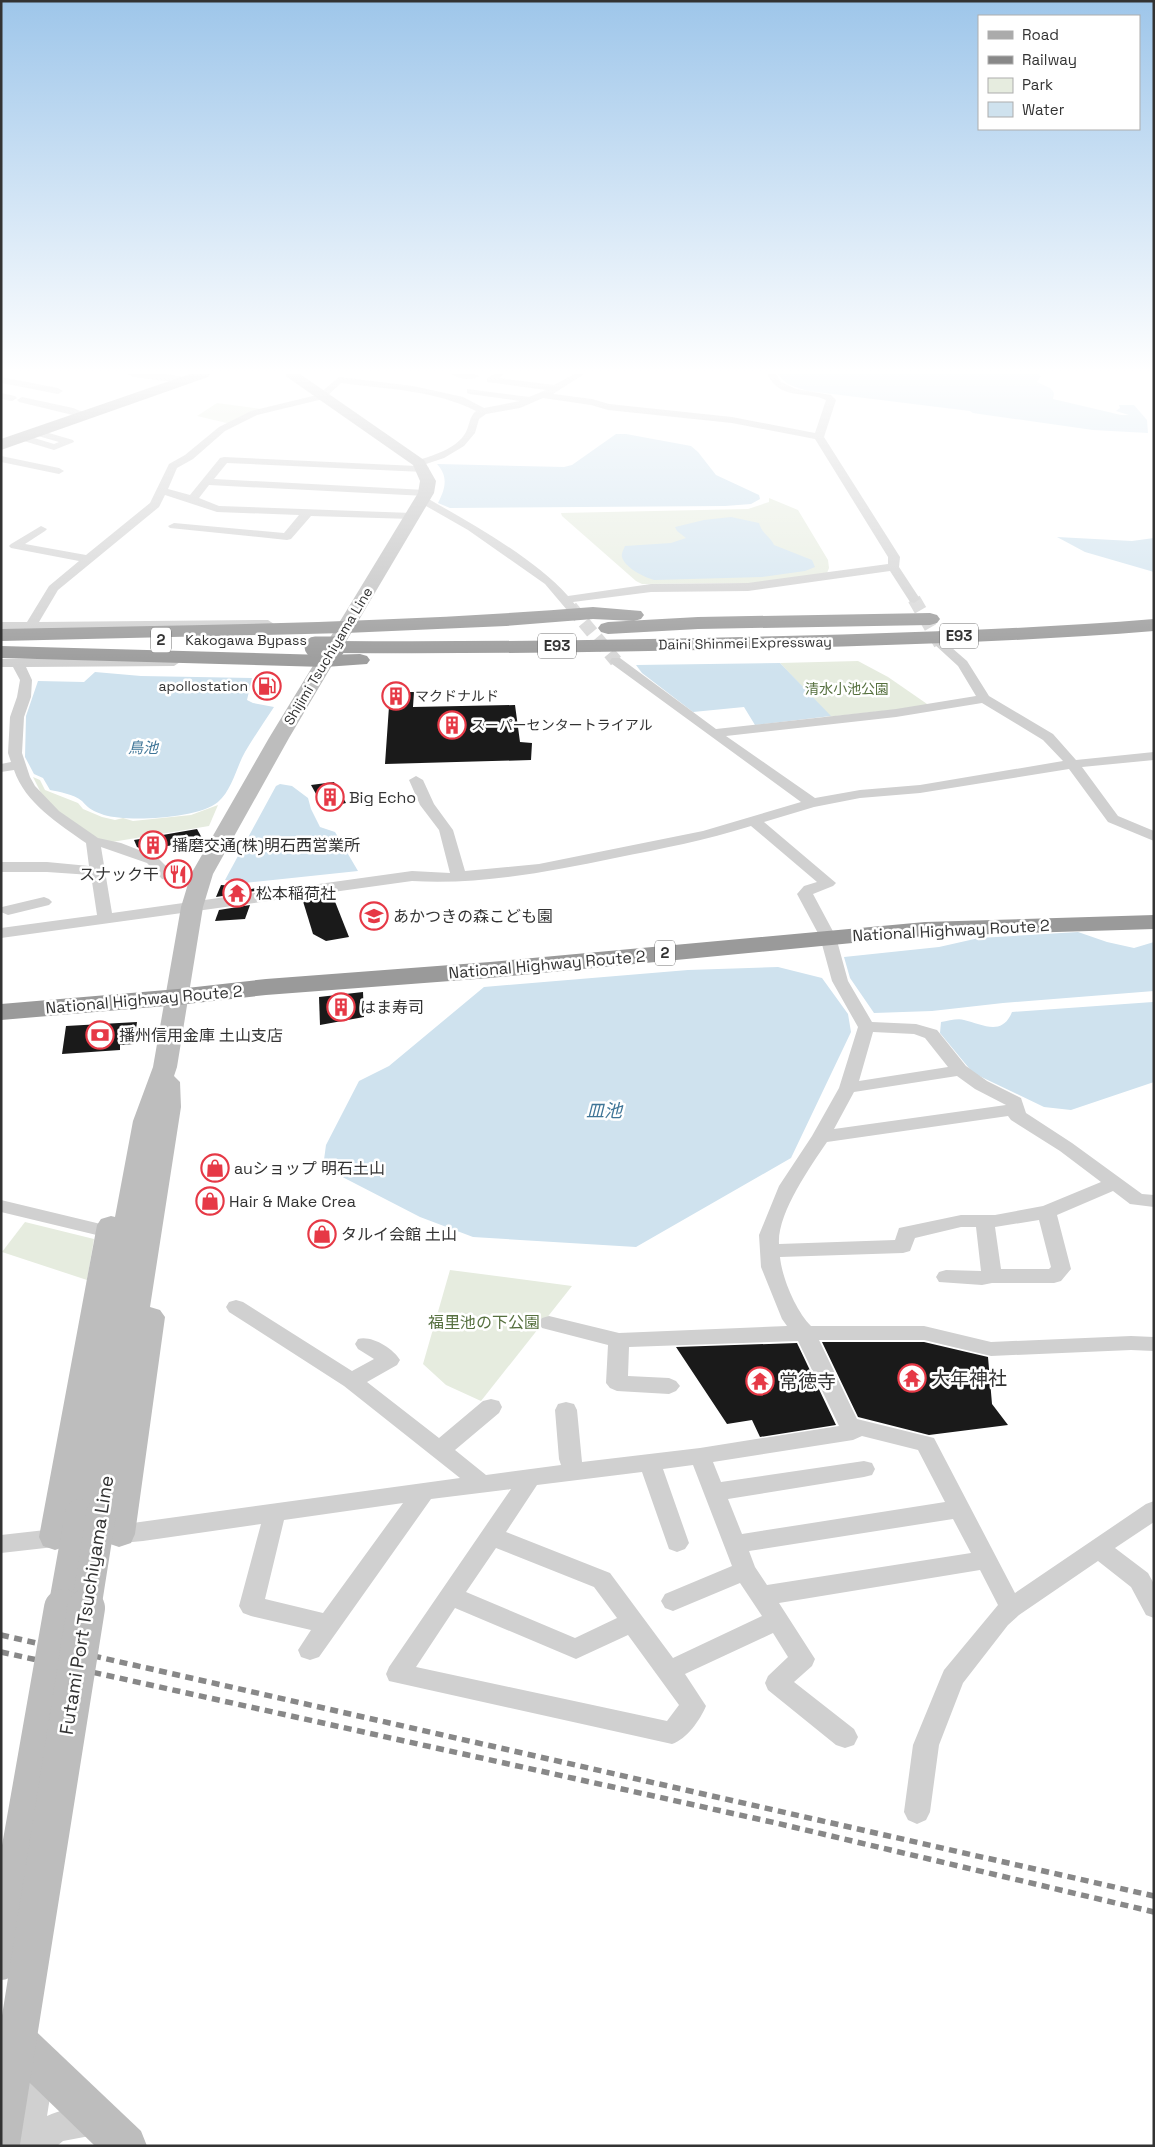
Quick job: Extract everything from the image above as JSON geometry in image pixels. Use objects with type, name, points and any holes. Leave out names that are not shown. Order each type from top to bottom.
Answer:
[{"type":"highway","name":"Daini Shinmei Expressway","points":[[336,643],[698,623],[1154,616]]},
{"type":"highway","name":"Daini Shinmei Expressway","points":[[336,643],[706,645],[1033,633],[1154,624]]},
{"type":"highway","points":[[1,635],[336,643],[627,654],[706,645]]},
{"type":"highway","name":"Kakogawa Bypass","points":[[1,640],[336,643]]},
{"type":"highway","points":[[1,652],[336,643]]},
{"type":"highway","name":"Kakogawa Bypass","points":[[1,647],[336,643]]},
{"type":"highway","name":"National Highway Route 2","points":[[1,1012],[178,997],[266,987],[490,970],[926,929],[1154,922]]},
{"type":"main road","points":[[415,474],[423,481]]},
{"type":"main road","name":"Shijimi Tsuchiyama Line","points":[[178,997],[192,907],[200,881],[235,815],[412,516],[423,481]]},
{"type":"main road","name":"Futami Port Tsuchiyama Line","points":[[1,2143],[89,1525],[139,1155],[157,1114],[178,997]]},
{"type":"main road","points":[[157,1114],[173,1139],[172,1164],[89,1525],[109,1232],[128,1151],[157,1114]]},
{"type":"main road","name":"Futami Port Tsuchiyama Line","points":[[1,1961],[89,1525]]},
{"type":"main road","points":[[1,2027],[112,2132]]},
{"type":"street","points":[[39,478],[47,474]]},
{"type":"street","points":[[31,625],[53,588],[155,505],[170,474]]},
{"type":"street","points":[[199,495],[213,474]]},
{"type":"street","points":[[358,474],[423,481],[472,528],[549,582],[568,603],[651,588],[748,587],[892,567]]},
{"type":"street","points":[[206,482],[364,490],[423,481],[430,474]]},
{"type":"street","points":[[842,474],[894,557],[892,567],[914,599]]},
{"type":"street","points":[[348,514],[354,502],[364,490]]},
{"type":"street","points":[[162,491],[199,495],[217,509],[412,516]]},
{"type":"street","points":[[174,526],[288,537],[307,513]]},
{"type":"street","points":[[41,529],[15,546],[88,559]]},
{"type":"street","points":[[23,557],[78,567]]},
{"type":"street","points":[[1,626],[281,624],[336,643]]},
{"type":"street","points":[[1,663],[336,643]]},
{"type":"street","points":[[940,644],[963,664],[984,700],[1020,719],[1048,738],[1073,764],[1114,819],[1154,837]]},
{"type":"street","points":[[616,661],[812,803]]},
{"type":"street","points":[[18,663],[26,680],[24,697],[17,717],[15,753],[18,765],[30,788],[54,814],[93,841],[116,846],[152,860],[167,876],[200,881]]},
{"type":"street","points":[[713,733],[896,713],[984,700]]},
{"type":"street","points":[[44,902],[9,903],[3,932],[412,876],[459,877],[539,869],[706,835],[812,803],[860,794],[920,789],[1073,764],[1154,756]]},
{"type":"street","points":[[1,768],[18,765]]},
{"type":"street","points":[[416,780],[427,805],[446,830],[459,877]]},
{"type":"street","points":[[1,1544],[89,1525],[275,1512],[700,1456],[853,1432],[805,1333],[792,1319],[771,1267],[769,1235],[788,1186],[821,1137],[848,1088],[866,1027],[840,981],[828,937],[805,894],[809,889],[828,883],[753,820]]},
{"type":"street","points":[[93,841],[96,871],[105,917]]},
{"type":"street","points":[[1,868],[47,867],[96,871]]},
{"type":"street","points":[[866,1027],[916,1029],[930,1034],[960,1070],[981,1085],[1015,1102],[1017,1116],[1066,1147],[1138,1200],[1154,1201]]},
{"type":"street","points":[[848,1088],[960,1070]]},
{"type":"street","points":[[821,1137],[1016,1109]]},
{"type":"street","points":[[770,1250],[903,1246],[906,1233],[962,1221],[985,1221],[1048,1212],[1116,1183]]},
{"type":"street","points":[[1,1206],[109,1232]]},
{"type":"street","points":[[946,1277],[1054,1276],[1061,1269],[1048,1212]]},
{"type":"street","points":[[985,1221],[992,1276]]},
{"type":"street","points":[[236,1307],[351,1381],[483,1484]]},
{"type":"street","points":[[549,1323],[619,1340],[744,1334],[924,1333],[991,1349],[1131,1343],[1154,1344]]},
{"type":"street","points":[[619,1340],[617,1383],[669,1386]]},
{"type":"street","points":[[351,1381],[390,1360],[366,1344]]},
{"type":"street","points":[[440,1450],[491,1407]]},
{"type":"street","points":[[566,1410],[570,1459],[575,1472]]},
{"type":"street","points":[[850,1425],[926,1444],[1011,1608]]},
{"type":"street","points":[[700,1456],[745,1571],[803,1659],[777,1683],[845,1737]]},
{"type":"street","points":[[650,1462],[677,1543]]},
{"type":"street","points":[[714,1492],[864,1469]]},
{"type":"street","points":[[491,1536],[602,1580],[694,1706],[672,1733],[398,1674],[530,1478]]},
{"type":"street","points":[[310,1650],[424,1491]]},
{"type":"street","points":[[735,1544],[959,1509]]},
{"type":"street","points":[[916,1812],[926,1745],[953,1677],[1000,1618],[1011,1608],[1154,1510]]},
{"type":"street","points":[[275,1512],[251,1606],[328,1624]]},
{"type":"street","points":[[1098,1548],[1140,1580],[1154,1608]]},
{"type":"street","points":[[762,1596],[986,1560]]},
{"type":"street","points":[[673,1601],[745,1571]]},
{"type":"street","points":[[451,1596],[576,1649],[632,1622]]},
{"type":"street","points":[[668,1671],[777,1620]]},
{"type":"street","points":[[27,2146],[40,2063]]},
{"type":"street","points":[[32,2146],[57,2127],[112,2132]]},
{"type":"green space","points":[[769,498],[798,510],[828,560],[829,568],[827,573],[761,583],[642,584],[636,581],[562,516],[561,513],[748,509],[769,502]]},
{"type":"green space","name":"清水小池公園","points":[[858,661],[888,677],[930,706],[826,717],[830,716],[780,663]]},
{"type":"green space","points":[[33,777],[40,780],[45,790],[78,803],[83,809],[115,820],[123,818],[133,821],[191,815],[218,805],[209,826],[112,842],[95,839],[57,813],[44,799]]},
{"type":"green space","points":[[25,1222],[94,1239],[87,1280],[2,1252]]},
{"type":"green space","name":"福里池の下公園","points":[[450,1270],[572,1286],[481,1401],[446,1385],[423,1364]]},
{"type":"water","points":[[443,474],[715,474],[759,495],[760,499],[751,504],[725,506],[450,508],[438,503],[445,483]]},
{"type":"water","points":[[731,517],[759,523],[774,545],[812,560],[815,567],[805,571],[762,577],[654,580],[631,568],[622,557],[625,546],[671,543],[686,538],[675,527],[704,520]]},
{"type":"water","points":[[1057,537],[1132,541],[1154,538],[1154,572],[1085,552]]},
{"type":"water","points":[[780,663],[831,716],[755,725],[744,707],[693,712],[642,673],[636,665]]},
{"type":"water","name":"鳥池","points":[[95,672],[141,676],[252,678],[247,700],[274,707],[245,752],[227,791],[218,802],[208,808],[195,812],[162,818],[114,817],[94,811],[75,797],[50,790],[43,778],[34,774],[25,757],[26,716],[38,681],[84,682]]},
{"type":"water","points":[[280,784],[292,786],[308,798],[320,827],[335,832],[358,871],[244,883],[225,880],[276,786]]},
{"type":"water","points":[[1078,932],[1107,942],[1134,948],[1154,942],[1154,991],[1003,1003],[932,1011],[874,1013],[850,978],[844,957],[939,947],[979,938]]},
{"type":"water","name":"皿池","points":[[778,967],[822,978],[848,1014],[851,1032],[791,1158],[636,1247],[473,1237],[420,1217],[323,1167],[326,1145],[359,1081],[389,1066],[484,987],[688,970]]},
{"type":"water","points":[[1153,1002],[1154,1082],[1071,1110],[1044,1107],[973,1073],[940,1033],[941,1022],[953,1020],[962,1019],[984,1026],[997,1027],[1008,1020],[1012,1012]]},
{"type":"building","name":"スーパーセンタートライアル","points":[[390,692],[414,692],[413,707],[515,705],[520,742],[532,743],[531,760],[385,764]]},
{"type":"building","name":"Big Echo","points":[[334,782],[346,803],[324,808],[311,785]]},
{"type":"building","name":"播磨交通(株)明石西営業所","points":[[197,829],[203,840],[144,850],[137,847],[134,840]]},
{"type":"building","points":[[221,885],[236,886],[242,891],[256,888],[255,891],[216,897]]},
{"type":"building","points":[[332,894],[349,937],[326,941],[313,934],[302,898]]},
{"type":"building","points":[[250,905],[245,919],[215,921],[219,910]]},
{"type":"building","name":"はま寿司","points":[[363,992],[364,1017],[320,1025],[319,997]]},
{"type":"building","name":"播州信用金庫 土山支店","points":[[137,1022],[134,1044],[120,1045],[120,1050],[62,1054],[66,1026]]},
{"type":"building","name":"大年神社","points":[[822,1342],[924,1342],[988,1357],[992,1404],[1008,1425],[929,1435],[858,1417]]},
{"type":"building","name":"常徳寺","points":[[797,1343],[836,1425],[760,1437],[752,1420],[727,1424],[676,1347]]},
{"type":"tunnel","points":[[914,599],[940,644]]},
{"type":"tunnel","points":[[571,607],[616,661]]},
{"type":"railway","points":[[1,1635],[1154,1896]]},
{"type":"railway","points":[[1,1652],[776,1823],[1154,1912]]},
{"type":"place","name":"apollostation","points":[[267,686]]},
{"type":"place","name":"マクドナルド","points":[[396,696]]},
{"type":"place","name":"スーパーセンタートライアル","points":[[452,725]]},
{"type":"place","name":"Big Echo","points":[[330,797]]},
{"type":"place","name":"播磨交通(株)明石西営業所","points":[[153,845]]},
{"type":"place","name":"スナック干","points":[[178,874]]},
{"type":"place","name":"松本稲荷社","points":[[237,893]]},
{"type":"place","name":"あかつきの森こども園","points":[[374,916]]},
{"type":"place","name":"はま寿司","points":[[341,1007]]},
{"type":"place","name":"播州信用金庫 土山支店","points":[[100,1035]]},
{"type":"place","name":"auショップ 明石土山","points":[[215,1168]]},
{"type":"place","name":"Hair & Make Crea","points":[[210,1201]]},
{"type":"place","name":"タルイ会館 土山","points":[[322,1234]]},
{"type":"place","name":"大年神社","points":[[912,1378]]},
{"type":"place","name":"常徳寺","points":[[760,1381]]}]
